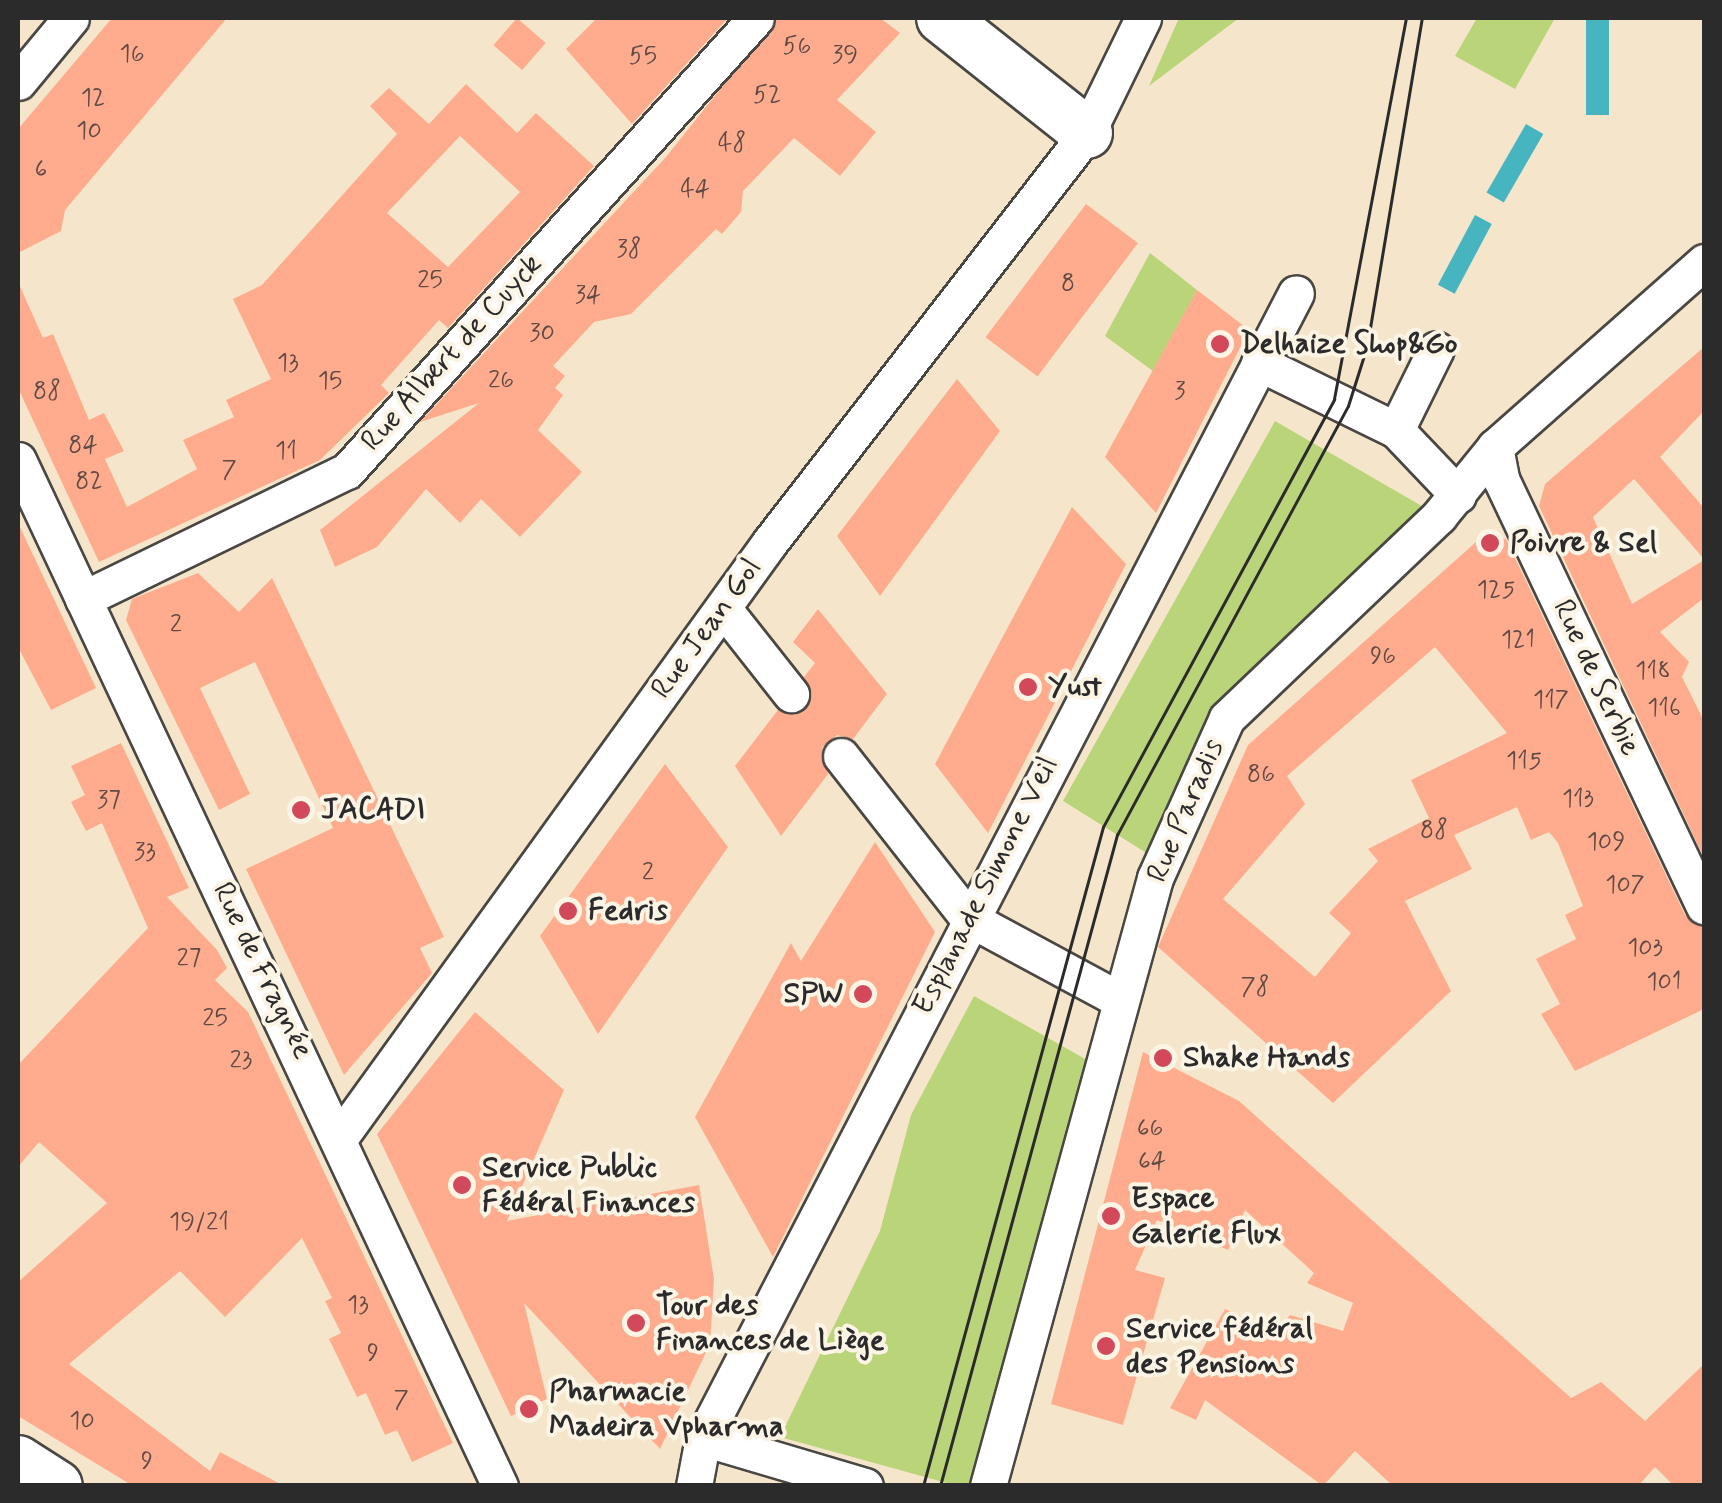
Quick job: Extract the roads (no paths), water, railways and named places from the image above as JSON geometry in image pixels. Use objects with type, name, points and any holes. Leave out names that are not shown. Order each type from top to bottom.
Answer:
[{"type":"street","points":[[18,82],[71,18]]},
{"type":"street","name":"Rue Albert de Cuyck","points":[[83,599],[347,471],[756,18]]},
{"type":"street","points":[[942,18],[1088,133]]},
{"type":"street","name":"Rue Jean Gol","points":[[341,1136],[723,608],[1088,133],[1143,18]]},
{"type":"street","name":"Rue Paradis","points":[[988,1486],[1120,1000],[1186,796],[1227,718],[1458,495],[1495,447],[1704,262]]},
{"type":"street","name":"Esplanade Simone Veil","points":[[694,1486],[702,1438],[968,918],[1296,293]]},
{"type":"street","points":[[1396,430],[1436,349]]},
{"type":"street","points":[[1259,363],[1396,430],[1458,495]]},
{"type":"street","name":"Rue de Serbie","points":[[1495,447],[1501,479],[1704,906]]},
{"type":"street","name":"Rue de Fragnée","points":[[18,460],[341,1136],[500,1486]]},
{"type":"street","points":[[723,608],[791,694]]},
{"type":"street","points":[[840,756],[968,918],[1120,1000]]},
{"type":"street","points":[[702,1438],[865,1486]]},
{"type":"street","points":[[18,1461],[57,1486]]},
{"type":"water","points":[[1586,18],[1609,18],[1609,115],[1586,115]]},
{"type":"water","points":[[1526,124],[1543,134],[1504,202],[1486,192]]},
{"type":"water","points":[[1475,215],[1492,224],[1455,294],[1438,285]]},
{"type":"tram line","points":[[923,1486],[1103,827],[1334,399],[1406,18]]},
{"type":"tram line","points":[[940,1486],[1117,835],[1348,406],[1367,346],[1422,18]]},
{"type":"place","name":"Delhaize Shop&Go","points":[[1220,344]]},
{"type":"place","name":"Poivre & Sel","points":[[1490,543]]},
{"type":"place","name":"Yust","points":[[1028,687]]},
{"type":"place","name":"JACADI","points":[[301,810]]},
{"type":"place","name":"Fedris","points":[[568,911]]},
{"type":"place","name":"SPW","points":[[863,994]]},
{"type":"place","name":"Shake Hands","points":[[1163,1058]]},
{"type":"place","name":"Service Public Fédéral Finances","points":[[462,1185]]},
{"type":"place","name":"Espace Galerie Flux","points":[[1111,1216]]},
{"type":"place","name":"Tour des Finances de Liège","points":[[636,1323]]},
{"type":"place","name":"Service fédéral des Pensions","points":[[1106,1346]]},
{"type":"place","name":"Pharmacie Madeira Vpharma","points":[[529,1409]]}]
